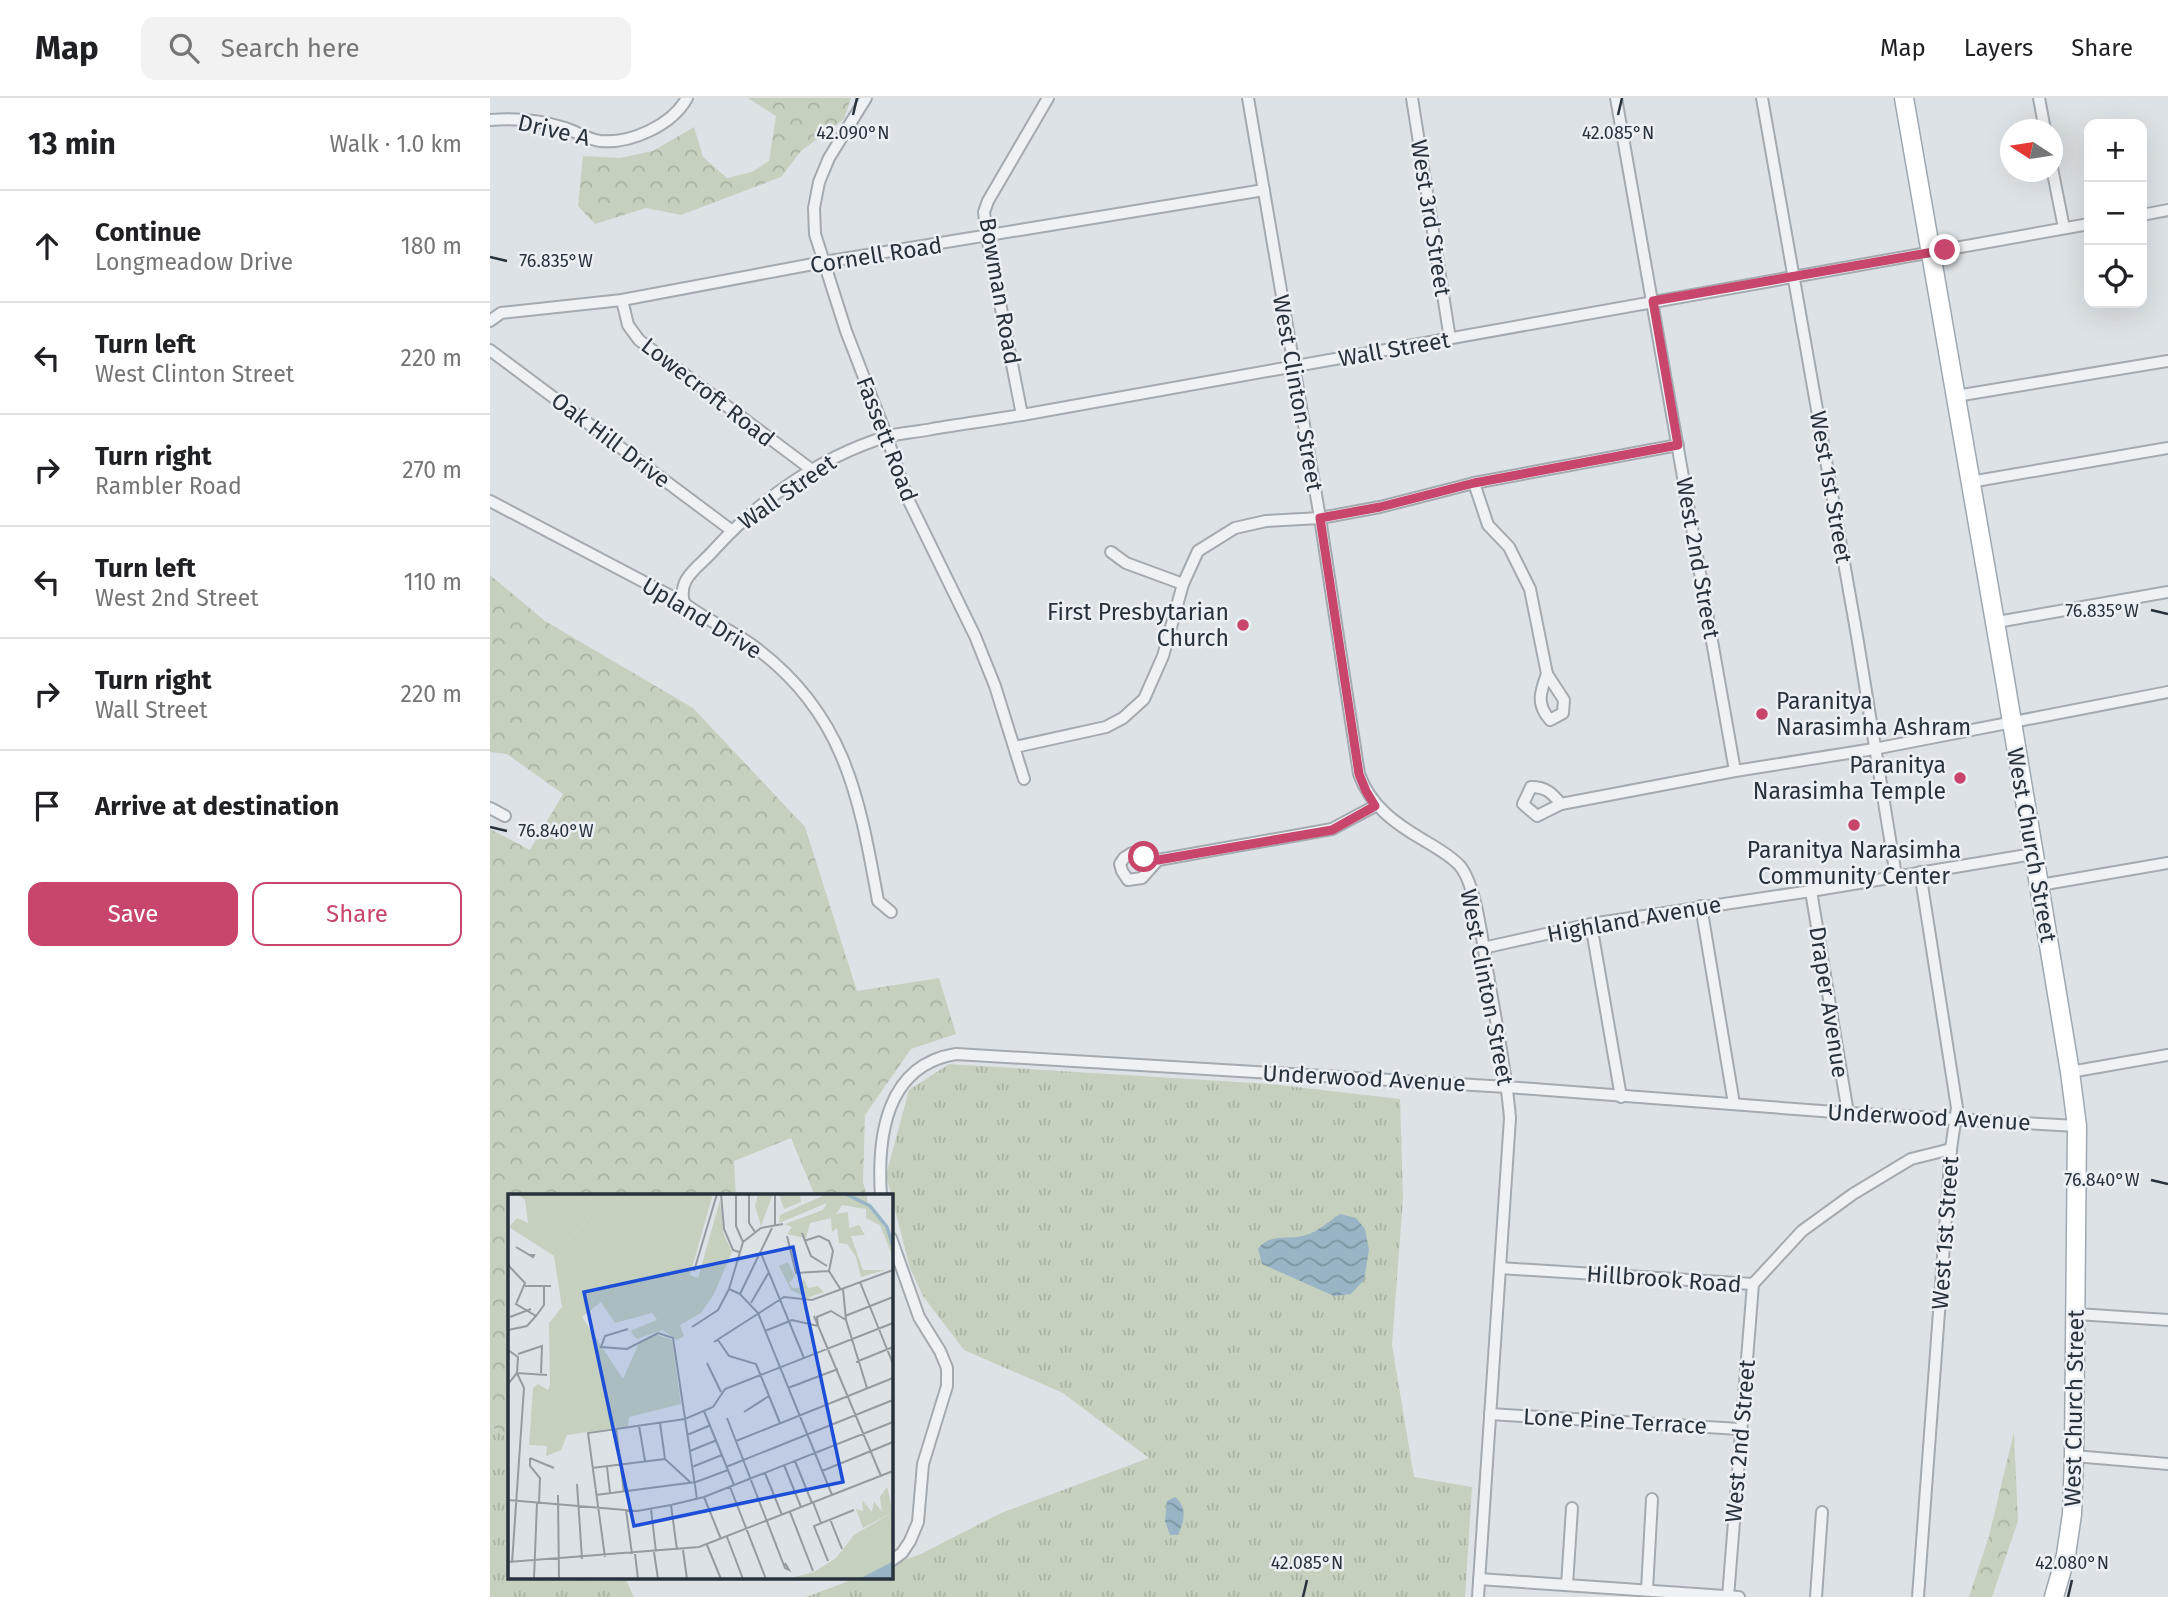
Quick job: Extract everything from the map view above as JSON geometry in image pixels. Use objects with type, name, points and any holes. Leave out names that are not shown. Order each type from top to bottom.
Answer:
[{"type":"main road","name":"West Church Street","points":[[1905,98],[1970,482],[1997,622],[2077,1126],[2077,1314],[2072,1514],[2066,1555],[2053,1597]]},
{"type":"street","name":"Drive A","points":[[490,120],[542,122],[585,138],[618,141],[663,125],[687,98]]},
{"type":"street","name":"Fassett Road","points":[[866,98],[829,158],[819,182],[814,208],[815,234],[846,331],[907,497],[975,636],[995,686],[1024,779]]},
{"type":"street","name":"Bowman Road","points":[[1023,415],[987,237],[985,212],[988,201],[1048,98]]},
{"type":"street","name":"West Clinton Street","points":[[1248,98],[1320,518],[1359,774],[1375,806],[1460,866],[1472,890],[1507,1087],[1510,1118],[1478,1597]]},
{"type":"street","name":"West 3rd Street","points":[[1412,98],[1450,339]]},
{"type":"street","name":"West 2nd Street","points":[[1616,98],[1735,771]]},
{"type":"street","name":"West 1st Street","points":[[1762,98],[1857,636],[1896,876]]},
{"type":"street","points":[[2039,98],[2043,119]]},
{"type":"street","points":[[2056,182],[2064,228]]},
{"type":"street","name":"Cornell Road","points":[[490,321],[500,313],[622,300],[824,262],[1264,190]]},
{"type":"street","points":[[2147,214],[2168,210]]},
{"type":"street","name":"Wall Street","points":[[684,603],[681,593],[685,579],[731,530],[788,485],[835,456],[887,437],[2084,225]]},
{"type":"street","name":"Lowecroft Road","points":[[622,300],[628,325],[639,340],[812,470]]},
{"type":"street","name":"Oak Hill Drive","points":[[490,350],[731,530]]},
{"type":"street","points":[[1956,396],[2168,361]]},
{"type":"street","points":[[1015,747],[1106,727],[1123,718],[1144,699],[1163,656],[1183,584],[1198,551],[1235,527],[1266,521],[1320,518],[1380,507],[1474,483],[1678,445]]},
{"type":"street","points":[[1970,482],[2168,448]]},
{"type":"street","points":[[1474,483],[1488,525],[1509,547],[1530,589],[1547,674]]},
{"type":"street","name":"Upland Drive","points":[[490,500],[726,628],[759,650],[795,684],[830,732],[854,786],[878,901],[891,912]]},
{"type":"street","points":[[1111,552],[1126,563],[1183,584]]},
{"type":"street","points":[[1997,622],[2168,592]]},
{"type":"street","points":[[1561,804],[1735,771],[1874,749],[2168,692]]},
{"type":"street","points":[[1158,860],[1332,830],[1375,806]]},
{"type":"street","points":[[490,808],[505,816]]},
{"type":"street","name":"Highland Avenue","points":[[1483,947],[1591,924],[2033,854]]},
{"type":"street","points":[[2040,885],[2168,863]]},
{"type":"street","name":"West 1st Street","points":[[1918,1597],[1951,1149],[1957,1108],[1920,872]]},
{"type":"street","name":"Draper Avenue","points":[[1811,891],[1848,1113]]},
{"type":"street","points":[[1701,906],[1734,1104]]},
{"type":"street","points":[[1591,924],[1621,1097]]},
{"type":"street","name":"Underwood Avenue","points":[[881,1194],[881,1151],[892,1102],[907,1079],[923,1064],[940,1056],[970,1055],[1507,1087],[1848,1113],[2077,1126]]},
{"type":"street","points":[[2070,1072],[2168,1055]]},
{"type":"street","name":"Hillbrook Road","points":[[1500,1268],[1754,1284],[1802,1231],[1853,1194],[1911,1158],[1951,1149]]},
{"type":"street","points":[[892,1241],[919,1317],[947,1368],[947,1385],[923,1464],[918,1522],[911,1541],[892,1560]]},
{"type":"street","name":"West 2nd Street","points":[[1728,1597],[1754,1284]]},
{"type":"street","points":[[2077,1314],[2168,1320]]},
{"type":"street","name":"Lone Pine Terrace","points":[[1490,1414],[1740,1429]]},
{"type":"street","points":[[2074,1456],[2168,1464]]},
{"type":"street","points":[[1647,1590],[1652,1499]]},
{"type":"street","points":[[1567,1585],[1572,1508]]},
{"type":"street","points":[[1816,1597],[1822,1512]]},
{"type":"street","points":[[1479,1579],[1739,1597]]},
{"type":"green space","points":[[748,98],[851,98],[844,119],[801,151],[781,177],[681,215],[646,208],[595,224],[578,206],[583,156],[620,158],[653,151],[694,127],[703,157],[727,178],[752,172],[769,161],[776,116]]},
{"type":"green space","points":[[490,575],[545,621],[693,708],[805,827],[857,991],[939,978],[956,1034],[911,1049],[865,1115],[863,1182],[866,1194],[814,1194],[791,1138],[734,1161],[736,1194],[508,1194],[508,1438],[490,1425],[490,829],[530,850],[563,794],[507,754],[490,752]]},
{"type":"green space","points":[[949,1064],[1270,1084],[1400,1099],[1403,1198],[1392,1345],[1414,1477],[1472,1487],[1465,1597],[806,1597],[852,1580],[892,1580],[892,1565],[921,1554],[1001,1513],[1149,1458],[1063,1393],[964,1350],[923,1296],[910,1268],[886,1175],[909,1090]]},
{"type":"green space","points":[[490,1425],[508,1438],[508,1580],[626,1580],[634,1597],[490,1597]]},
{"type":"green space","points":[[2014,1432],[2018,1521],[1992,1597],[1969,1597],[1989,1536]]},
{"type":"water","points":[[1340,1214],[1356,1218],[1365,1229],[1369,1250],[1364,1280],[1351,1294],[1334,1296],[1262,1264],[1258,1249],[1268,1240],[1300,1237],[1319,1229]]},
{"type":"water","points":[[1175,1497],[1182,1506],[1183,1520],[1178,1535],[1170,1535],[1165,1521],[1167,1501]]},
{"type":"place","name":"First Presbytarian Church","points":[[1243,625]]},
{"type":"place","name":"Paranitya Narasimha Ashram","points":[[1762,714]]},
{"type":"place","name":"Paranitya Narasimha Temple","points":[[1960,778]]},
{"type":"place","name":"Paranitya Narasimha Community Center","points":[[1854,825]]},
{"type":"route","points":[[1144,857],[1158,860],[1332,830],[1375,806],[1359,774],[1320,518],[1380,507],[1474,483],[1678,445],[1653,301],[1945,250]]}]
